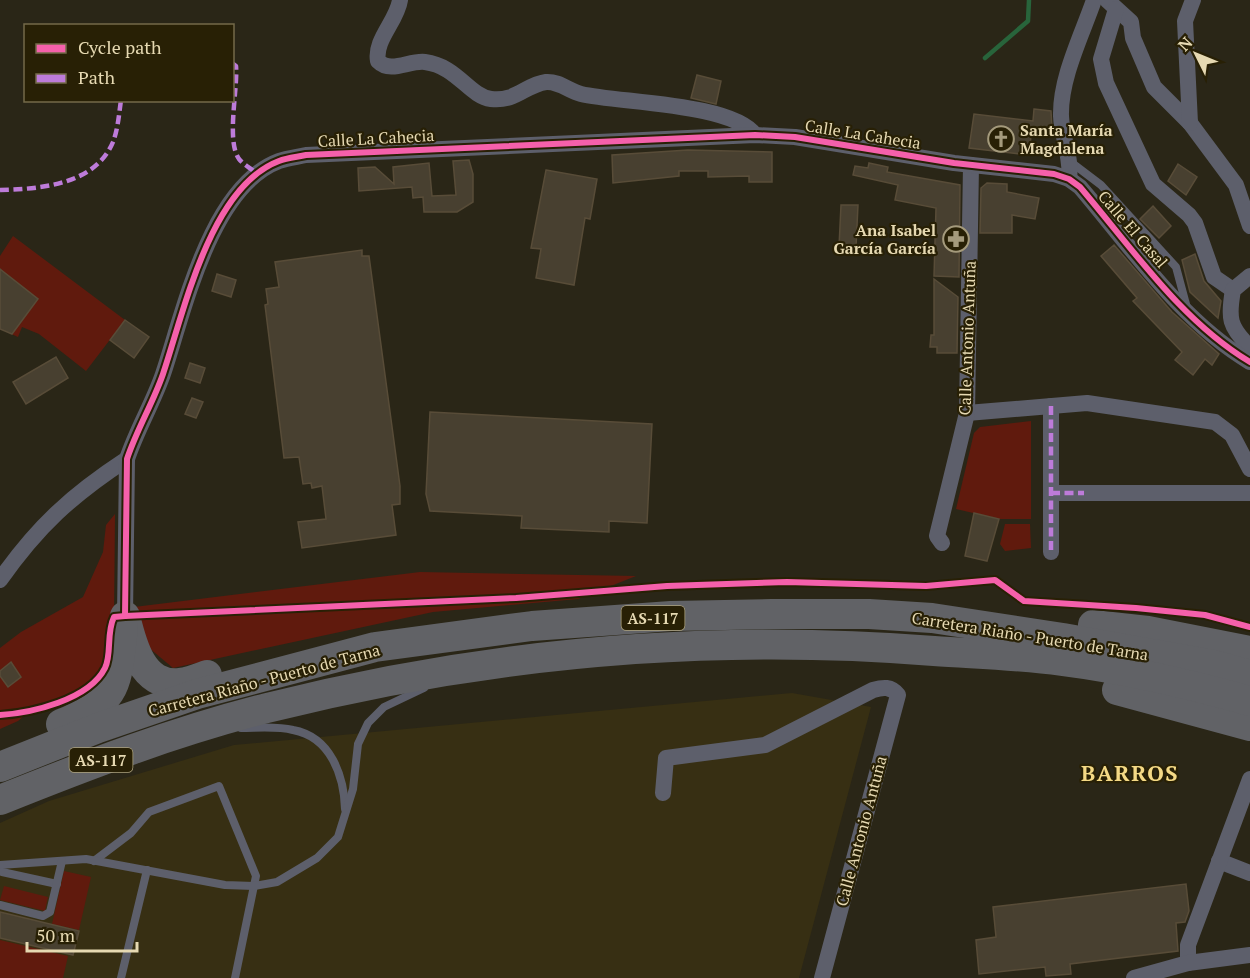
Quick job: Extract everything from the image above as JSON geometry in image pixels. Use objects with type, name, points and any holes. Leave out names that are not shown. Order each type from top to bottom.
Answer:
[{"type":"highway","name":"Carretera Riaño - Puerto de Tarna","points":[[0,767],[98,728],[197,694],[375,647],[532,626],[671,616],[858,614],[932,618],[1075,640],[1214,665],[1250,675]]},
{"type":"highway","points":[[125,616],[141,666],[157,679],[178,683],[324,647],[375,647]]},
{"type":"highway","points":[[0,749],[89,712],[109,696],[119,673],[125,616]]},
{"type":"highway","points":[[932,618],[1065,622],[1148,631],[1250,651]]},
{"type":"highway","name":"Carretera Riaño - Puerto de Tarna","points":[[0,800],[83,766],[266,708],[468,667],[544,656],[681,646],[876,646],[1063,661],[1208,690],[1250,701]]},
{"type":"highway","points":[[943,651],[969,662],[1061,675],[1250,726]]},
{"type":"street","points":[[400,0],[399,10],[379,47],[378,61],[383,66],[390,68],[409,61],[440,65],[455,73],[479,95],[488,99],[513,98],[538,85],[555,83],[581,94],[652,102],[733,120],[748,125],[755,135]]},
{"type":"street","points":[[971,165],[1054,174],[1070,171],[1064,146],[1061,114],[1067,79],[1094,0]]},
{"type":"street","points":[[1190,123],[1185,21],[1193,0]]},
{"type":"street","points":[[1233,290],[1214,277],[1203,252],[1195,223],[1189,215],[1153,184],[1106,83],[1101,59],[1111,5],[1131,22],[1133,38],[1154,87],[1190,123],[1236,185],[1250,226]]},
{"type":"street","name":"Calle La Cahecia","points":[[125,616],[127,459],[163,374],[183,308],[212,236],[243,187],[257,174],[279,161],[306,155],[755,135],[814,139],[971,165]]},
{"type":"street","name":"Calle Antonio Antuña","points":[[942,543],[937,536],[967,413],[971,165]]},
{"type":"street","name":"Calle El Casal","points":[[1070,171],[1080,187],[1189,314],[1221,343],[1249,357]]},
{"type":"street","points":[[1249,357],[1234,331],[1229,310],[1233,290],[1250,276]]},
{"type":"street","points":[[967,413],[1087,403],[1215,422],[1232,435],[1250,469]]},
{"type":"street","points":[[1051,406],[1051,552]]},
{"type":"street","points":[[0,580],[28,540],[47,520],[98,478],[127,459]]},
{"type":"street","points":[[1051,493],[1250,493]]},
{"type":"street","name":"Calle Antonio Antuña","points":[[663,793],[666,758],[765,745],[873,690],[889,688],[898,695],[822,978]]},
{"type":"street","points":[[1188,963],[1188,945],[1250,779]]},
{"type":"street","points":[[1220,861],[1250,873]]},
{"type":"street","points":[[1134,978],[1188,963],[1250,955]]},
{"type":"lane","points":[[2,867],[62,861],[94,861],[225,885],[254,886],[288,877],[317,858],[338,837],[353,789],[358,744],[368,723],[384,707],[468,667]]},
{"type":"lane","points":[[205,726],[293,730],[313,738],[328,752],[337,767],[344,788],[345,815]]},
{"type":"lane","points":[[94,861],[131,833],[149,812],[219,786],[256,876],[235,978]]},
{"type":"lane","points":[[0,905],[44,915],[50,912],[62,861]]},
{"type":"lane","points":[[0,881],[2,867]]},
{"type":"lane","points":[[2,867],[57,884]]},
{"type":"lane","points":[[121,978],[147,870]]},
{"type":"shaded area","points":[[13,236],[125,320],[86,371],[39,334],[22,327],[18,337],[0,329],[0,256]]},
{"type":"shaded area","points":[[1031,421],[1031,519],[999,519],[956,509],[974,433],[980,427]]},
{"type":"shaded area","points":[[115,514],[114,617],[106,668],[84,689],[62,701],[26,714],[18,721],[0,729],[0,648],[21,632],[83,597],[103,552],[106,525]]},
{"type":"shaded area","points":[[1005,524],[1030,524],[1031,548],[1005,551],[1000,544]]},
{"type":"shaded area","points":[[420,572],[636,576],[578,599],[433,612],[173,668],[136,637],[134,607]]},
{"type":"shaded area","points":[[792,693],[871,707],[799,978],[0,978],[0,823],[49,801],[234,745]]},
{"type":"shaded area","points":[[64,871],[91,877],[79,930],[52,924]]},
{"type":"shaded area","points":[[4,886],[48,897],[45,911],[0,900]]},
{"type":"shaded area","points":[[0,940],[68,956],[63,978],[0,978]]},
{"type":"building","points":[[697,75],[721,81],[716,104],[691,98]]},
{"type":"building","name":"Santa María Magdalena","points":[[1034,109],[1051,111],[1052,129],[1032,127],[1029,155],[969,148],[974,114],[1033,121]]},
{"type":"building","points":[[688,150],[772,152],[772,182],[749,182],[749,176],[708,177],[708,171],[679,171],[679,176],[613,183],[612,155]]},
{"type":"building","points":[[469,160],[473,174],[473,202],[457,212],[424,212],[423,197],[413,198],[412,187],[359,191],[358,168],[375,167],[394,184],[393,167],[429,163],[432,196],[456,195],[453,161]]},
{"type":"building","points":[[869,163],[888,167],[887,172],[960,185],[959,277],[934,276],[936,208],[895,200],[898,185],[853,175],[855,166],[868,168]]},
{"type":"building","points":[[1178,164],[1197,177],[1186,195],[1168,181]]},
{"type":"building","points":[[546,170],[597,179],[590,219],[585,218],[574,285],[536,278],[541,249],[531,248]]},
{"type":"building","points":[[987,183],[1007,184],[1007,192],[1039,198],[1035,219],[1012,215],[1012,233],[980,233],[981,188]]},
{"type":"building","points":[[841,205],[858,205],[856,247],[839,247]]},
{"type":"building","points":[[1153,206],[1171,226],[1159,238],[1140,219]]},
{"type":"building","points":[[1114,245],[1172,312],[1219,354],[1212,365],[1205,359],[1193,375],[1175,360],[1182,352],[1133,301],[1137,298],[1101,256]]},
{"type":"building","points":[[362,250],[362,256],[369,256],[400,486],[400,504],[392,505],[396,535],[302,548],[298,522],[326,519],[322,486],[312,488],[311,483],[303,484],[299,457],[284,458],[265,305],[268,304],[266,289],[279,287],[275,262]]},
{"type":"building","points":[[1195,254],[1204,281],[1221,301],[1218,318],[1190,292],[1182,260]]},
{"type":"building","points":[[0,269],[38,299],[12,334],[0,329]]},
{"type":"building","points":[[217,274],[236,280],[231,297],[212,291]]},
{"type":"building","points":[[934,279],[958,297],[957,353],[937,353],[937,347],[930,347],[931,335],[934,335]]},
{"type":"building","points":[[125,320],[149,337],[134,358],[110,340]]},
{"type":"building","points":[[56,357],[68,378],[26,404],[13,382]]},
{"type":"building","points":[[190,363],[205,368],[200,383],[185,378]]},
{"type":"building","points":[[192,398],[203,402],[196,418],[185,414]]},
{"type":"building","points":[[430,412],[652,424],[647,523],[609,521],[609,532],[521,528],[522,516],[430,511],[426,494]]},
{"type":"building","points":[[974,513],[999,519],[987,561],[965,556]]},
{"type":"building","points":[[11,662],[21,677],[8,687],[0,676],[0,671]]},
{"type":"building","points":[[1186,884],[1189,911],[1185,922],[1176,923],[1178,951],[1070,964],[1071,974],[1046,976],[1045,967],[979,974],[976,940],[996,937],[993,907]]},
{"type":"building","points":[[0,912],[79,931],[73,955],[0,938]]},
{"type":"waterway","points":[[985,58],[1028,21],[1029,0]]},
{"type":"marked path","points":[[234,64],[236,66],[233,128],[235,151],[239,159],[257,174]]},
{"type":"marked path","points":[[0,190],[49,186],[80,176],[93,168],[105,156],[113,142],[121,102]]},
{"type":"marked path","points":[[1051,406],[1051,552]]},
{"type":"marked path","points":[[1051,493],[1084,493]]},
{"type":"cycle path","points":[[125,616],[127,459],[159,385],[191,286],[218,223],[235,197],[255,175],[289,158],[306,155],[755,135],[795,137],[954,163],[1054,174],[1069,179],[1080,187],[1180,305],[1225,345],[1250,362]]},
{"type":"cycle path","points":[[0,715],[43,708],[86,689],[105,668],[114,617],[125,616],[516,598],[667,586],[787,582],[926,586],[995,580],[1024,601],[1205,615],[1250,627]]},
{"type":"place","name":"Santa María Magdalena","points":[[1001,139]]},
{"type":"place","name":"Ana Isabel García García","points":[[956,239]]},
{"type":"district","name":"BARROS","points":[[1130,772]]}]
